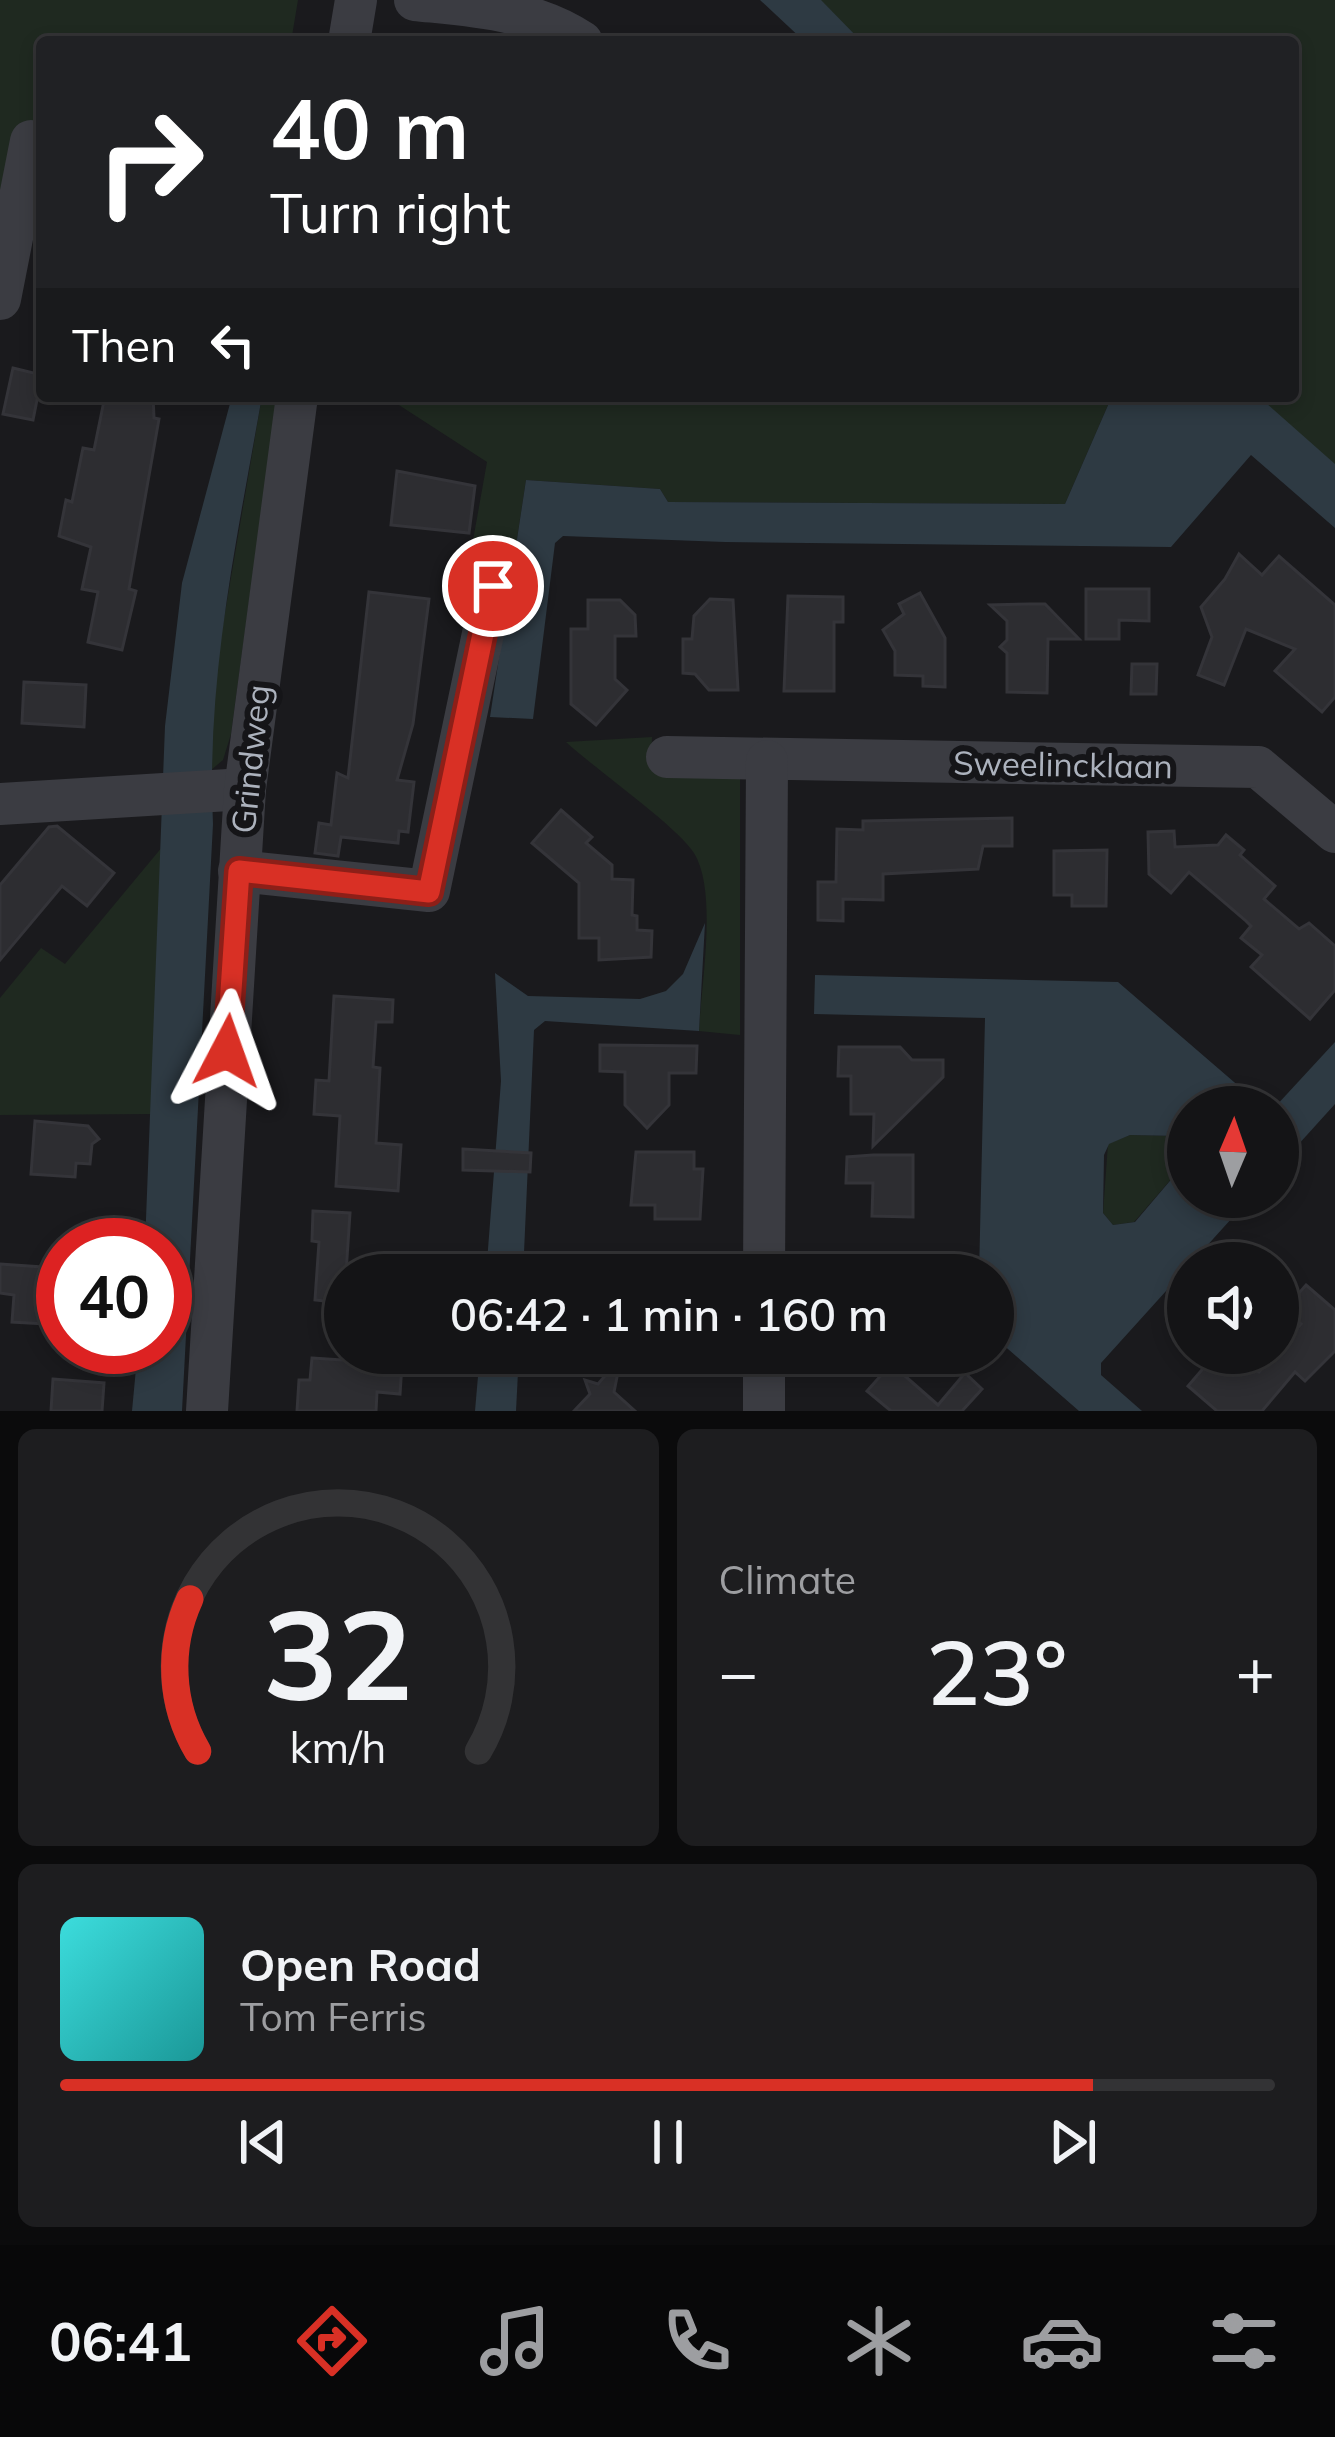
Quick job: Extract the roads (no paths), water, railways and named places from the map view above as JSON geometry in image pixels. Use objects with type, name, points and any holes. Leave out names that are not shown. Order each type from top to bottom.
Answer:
[{"type":"street","points":[[351,36],[356,0]]},
{"type":"street","points":[[415,0],[500,9],[573,36]]},
{"type":"street","points":[[0,299],[31,141]]},
{"type":"street","name":"Grindweg","points":[[207,1411],[239,871],[236,789],[296,402]]},
{"type":"street","points":[[239,871],[429,892],[493,586]]},
{"type":"street","name":"Sweelincklaan","points":[[667,757],[1258,766],[1335,832]]},
{"type":"street","points":[[764,1254],[766,761]]},
{"type":"street","points":[[0,804],[236,789]]},
{"type":"street","points":[[764,1374],[764,1411]]}]
